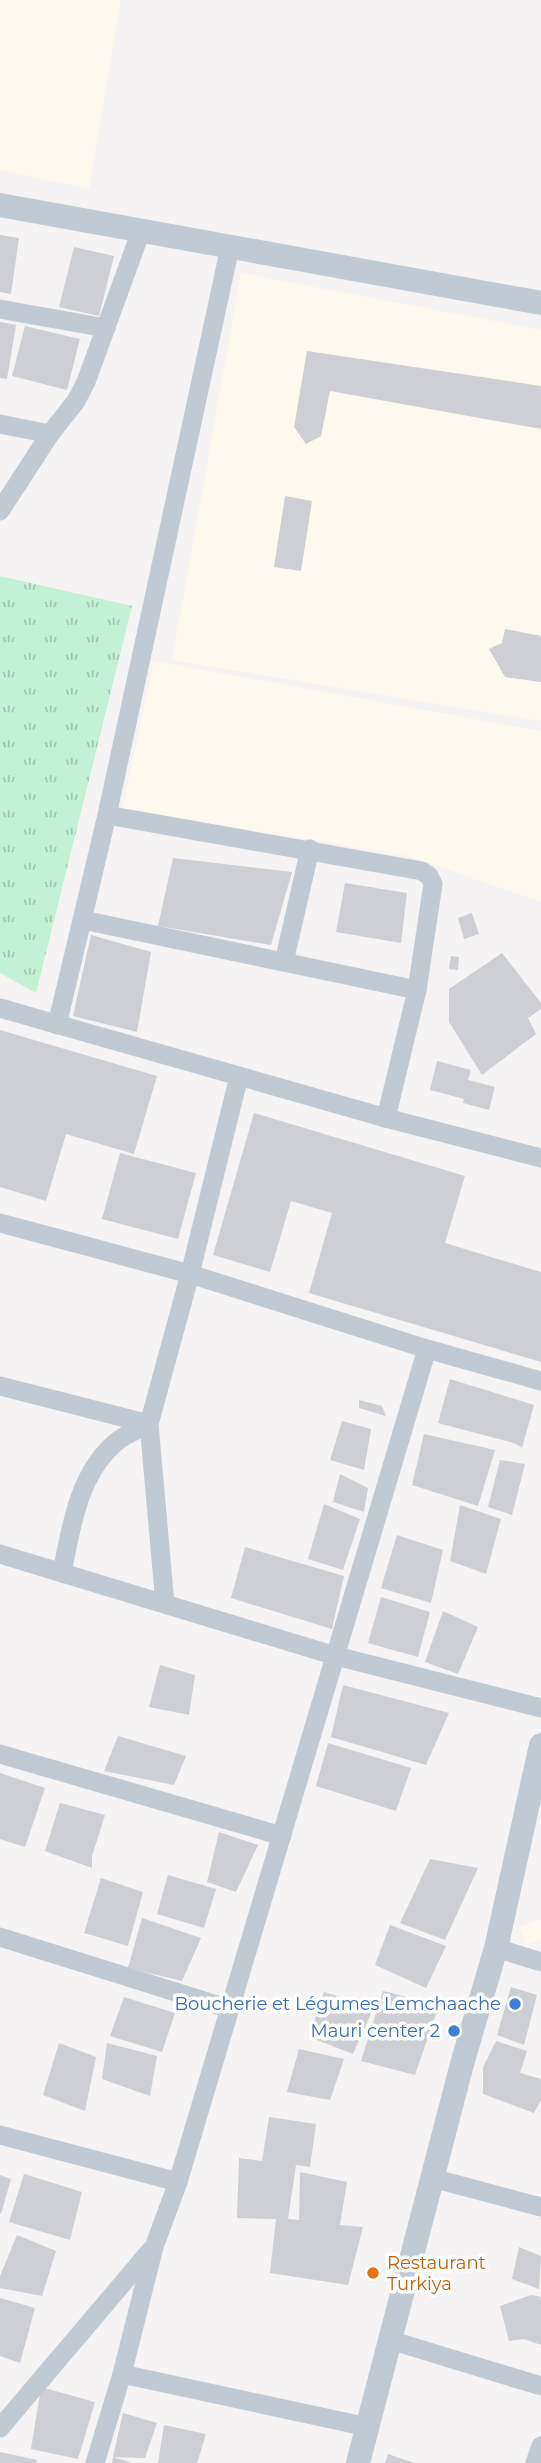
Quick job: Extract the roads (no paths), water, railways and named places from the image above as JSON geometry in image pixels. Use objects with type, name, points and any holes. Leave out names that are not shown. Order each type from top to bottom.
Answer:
[{"type":"street","points":[[0,205],[541,303]]},
{"type":"street","points":[[0,511],[50,434],[76,401],[86,382],[141,230]]},
{"type":"street","points":[[57,1024],[107,815],[230,247]]},
{"type":"street","points":[[0,309],[106,328]]},
{"type":"street","points":[[0,424],[50,434]]},
{"type":"street","points":[[107,815],[310,849],[422,871],[429,876],[433,884],[416,990],[386,1118]]},
{"type":"street","points":[[284,962],[310,849]]},
{"type":"street","points":[[83,920],[416,990]]},
{"type":"street","points":[[0,1008],[386,1118],[541,1158]]},
{"type":"street","points":[[164,1604],[149,1424],[190,1275],[239,1076]]},
{"type":"street","points":[[0,1223],[190,1275],[427,1349],[541,1381]]},
{"type":"street","points":[[95,2463],[122,2374],[154,2247],[178,2182],[427,1349]]},
{"type":"street","points":[[0,1386],[149,1424]]},
{"type":"street","points":[[62,1573],[72,1520],[85,1484],[101,1458],[115,1443],[149,1424]]},
{"type":"street","points":[[0,1554],[335,1656],[541,1708]]},
{"type":"street","points":[[358,2463],[432,2178],[496,1948],[541,1748]]},
{"type":"street","points":[[0,1754],[282,1836]]},
{"type":"street","points":[[0,1937],[230,2009]]},
{"type":"street","points":[[496,1948],[541,1962]]},
{"type":"street","points":[[0,2135],[178,2182]]},
{"type":"street","points":[[432,2178],[541,2207]]},
{"type":"street","points":[[0,2428],[154,2247]]},
{"type":"street","points":[[390,2340],[541,2386]]},
{"type":"street","points":[[122,2374],[368,2427]]},
{"type":"street","points":[[535,2463],[541,2446]]},
{"type":"place","name":"Boucherie et Légumes Lemchaache","points":[[515,2004]]},
{"type":"place","name":"Mauri center 2","points":[[454,2031]]},
{"type":"place","name":"Restaurant Turkiya","points":[[373,2273]]}]
